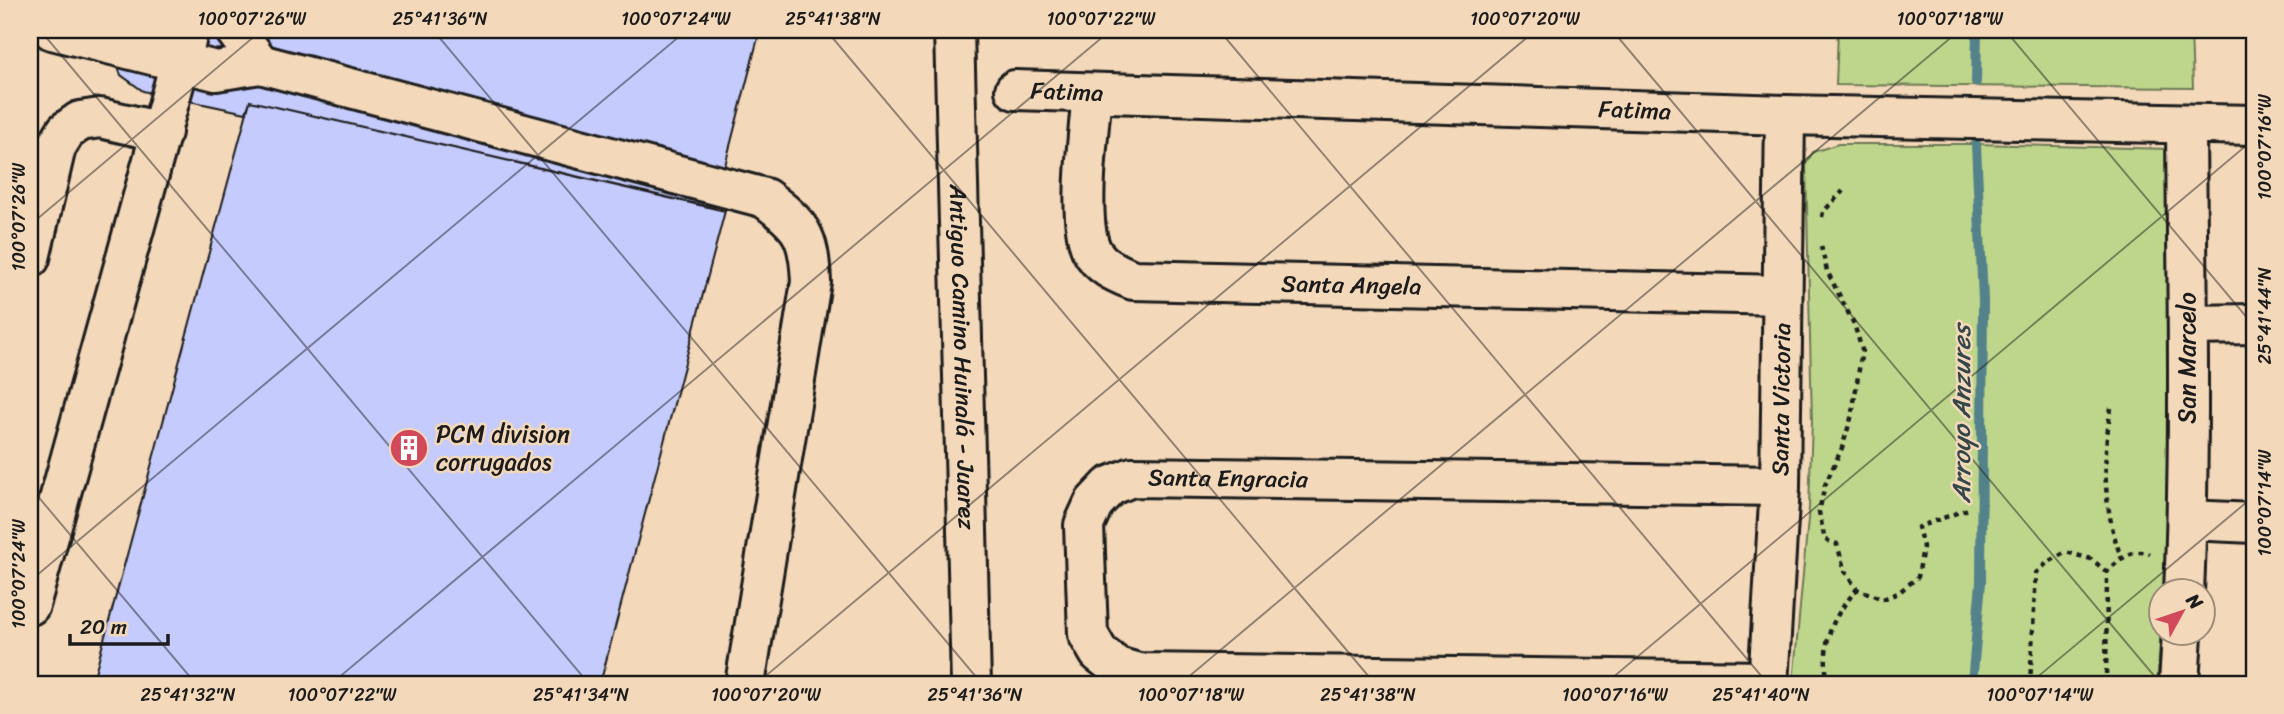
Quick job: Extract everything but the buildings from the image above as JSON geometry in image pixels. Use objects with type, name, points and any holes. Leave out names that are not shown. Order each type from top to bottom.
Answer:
[{"type":"street","points":[[52,30],[185,46],[216,71],[260,64],[765,198],[793,219],[810,251],[811,282],[745,684]]},
{"type":"street","points":[[235,30],[260,64]]},
{"type":"street","name":"Antiguo Camino Huinalá - Juarez","points":[[954,30],[971,684]]},
{"type":"street","points":[[30,605],[185,46]]},
{"type":"street","name":"Fatima","points":[[1015,90],[1785,115],[2254,125]]},
{"type":"street","name":"Santa Angela","points":[[1092,93],[1083,226],[1091,251],[1109,270],[1133,280],[1782,295]]},
{"type":"street","name":"Santa Victoria","points":[[1768,683],[1780,486],[1785,115]]},
{"type":"street","points":[[30,258],[56,147],[66,131],[80,121],[100,118],[162,132]]},
{"type":"street","name":"San Marcelo","points":[[2185,578],[2188,325],[2186,125]]},
{"type":"street","points":[[2188,325],[2254,324]]},
{"type":"street","name":"Santa Engracia","points":[[1768,683],[1138,673],[1117,667],[1099,653],[1088,634],[1084,525],[1094,503],[1110,486],[1132,477],[1780,486]]},
{"type":"street","points":[[2187,520],[2254,523]]},
{"type":"street","points":[[2179,684],[2181,648]]},
{"type":"path","points":[[1821,222],[1823,212],[1843,191]]},
{"type":"path","points":[[1818,233],[1827,271],[1854,324],[1862,350],[1852,415],[1842,448],[1825,485],[1819,512],[1825,540],[1837,544],[1845,572],[1857,589],[1883,598],[1898,593],[1918,577],[1923,547],[1918,527],[1968,509]]},
{"type":"path","points":[[2111,408],[2104,453],[2108,511],[2121,557]]},
{"type":"path","points":[[2106,684],[2106,572],[2121,557],[2143,551],[2153,555]]},
{"type":"path","points":[[2030,684],[2036,573],[2066,552],[2091,559],[2106,572]]},
{"type":"path","points":[[1827,684],[1827,638],[1839,611],[1857,589]]},
{"type":"green space","points":[[1838,30],[2191,30],[2193,88],[1836,85]]},
{"type":"green space","points":[[1838,144],[2170,149],[2170,534],[2166,578],[2148,578],[2148,648],[2160,648],[2157,684],[1793,684],[1809,508],[1812,421],[1806,164],[1813,152]]},
{"type":"waterway","name":"Arroyo Anzures","points":[[1976,82],[1977,30]]},
{"type":"waterway","name":"Arroyo Anzures","points":[[1972,684],[1981,582],[1983,300],[1976,144]]},
{"type":"place","name":"PCM division corrugados","points":[[409,448]]}]
